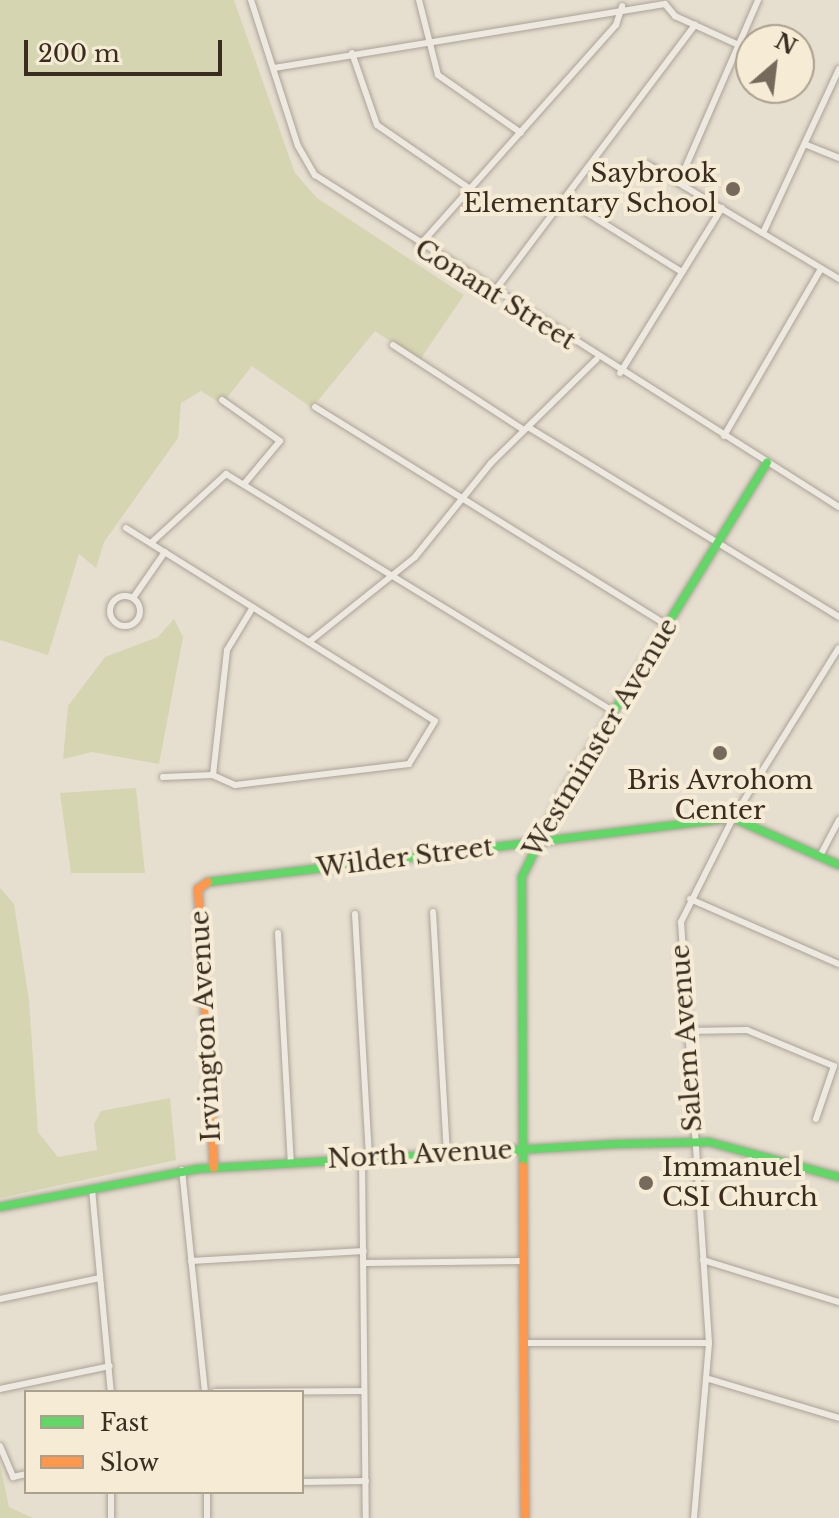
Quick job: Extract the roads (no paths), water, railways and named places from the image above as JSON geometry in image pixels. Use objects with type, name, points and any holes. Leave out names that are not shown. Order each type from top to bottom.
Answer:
[{"type":"street","name":"Conant Street","points":[[251,0],[298,146],[315,175],[419,246],[597,359],[839,507]]},
{"type":"street","points":[[419,0],[426,40],[438,75],[521,133]]},
{"type":"street","points":[[748,24],[758,0]]},
{"type":"street","points":[[274,68],[622,6],[668,2],[695,25],[735,43]]},
{"type":"street","points":[[419,246],[616,25],[622,6]]},
{"type":"street","points":[[493,293],[695,25]]},
{"type":"street","points":[[352,53],[377,125],[470,189]]},
{"type":"street","points":[[679,182],[735,54]]},
{"type":"street","points":[[763,233],[807,145],[839,70]]},
{"type":"street","points":[[807,145],[839,158]]},
{"type":"street","points":[[647,164],[839,279]]},
{"type":"street","points":[[563,198],[682,272]]},
{"type":"street","points":[[620,373],[722,208]]},
{"type":"street","points":[[724,436],[821,269]]},
{"type":"street","points":[[393,345],[839,617]]},
{"type":"street","points":[[309,642],[394,576],[526,428],[597,359]]},
{"type":"street","points":[[222,400],[280,441],[244,484]]},
{"type":"street","points":[[315,407],[460,501],[667,625]]},
{"type":"street","name":"Westminster Avenue","points":[[525,1518],[521,891],[535,842],[767,463]]},
{"type":"street","points":[[151,543],[220,475],[233,477],[614,712]]},
{"type":"street","points":[[126,528],[435,721],[409,764],[235,785],[213,775],[163,777]]},
{"type":"street","points":[[133,598],[138,618],[118,624],[111,604],[133,598],[165,552]]},
{"type":"street","points":[[213,775],[227,650],[253,607]]},
{"type":"street","name":"Salem Avenue","points":[[694,1518],[709,1379],[709,1343],[679,935],[690,899],[733,818],[839,648]]},
{"type":"street","points":[[733,818],[839,865]]},
{"type":"street","name":"Wilder Street","points":[[200,884],[733,818]]},
{"type":"street","points":[[820,856],[839,820]]},
{"type":"street","name":"Irvington Avenue","points":[[200,884],[214,1168]]},
{"type":"street","points":[[690,899],[839,964]]},
{"type":"street","points":[[433,912],[447,1153]]},
{"type":"street","points":[[355,914],[365,1158],[366,1518]]},
{"type":"street","points":[[278,933],[291,1162]]},
{"type":"street","points":[[687,1031],[747,1030],[834,1066],[816,1119]]},
{"type":"street","name":"North Avenue","points":[[0,1207],[182,1170],[447,1153],[694,1142],[839,1177]]},
{"type":"street","name":"Irvington Avenue","points":[[182,1170],[205,1390]]},
{"type":"street","points":[[92,1187],[111,1390]]},
{"type":"street","points":[[191,1261],[364,1251]]},
{"type":"street","points":[[703,1260],[839,1302]]},
{"type":"street","points":[[364,1263],[523,1261]]},
{"type":"street","points":[[0,1299],[100,1278]]},
{"type":"street","points":[[524,1343],[709,1343]]},
{"type":"street","points":[[0,1389],[110,1366]]},
{"type":"street","points":[[709,1379],[839,1418]]},
{"type":"street","points":[[304,1391],[364,1391]]},
{"type":"street","points":[[0,1446],[13,1477],[24,1474]]},
{"type":"street","points":[[304,1482],[366,1481]]},
{"type":"street","points":[[111,1494],[111,1518]]},
{"type":"street","points":[[207,1494],[207,1518]]},
{"type":"place","name":"Saybrook Elementary School","points":[[733,189]]},
{"type":"place","name":"Bris Avrohom Center","points":[[720,753]]},
{"type":"place","name":"Immanuel CSI Church","points":[[646,1183]]}]
